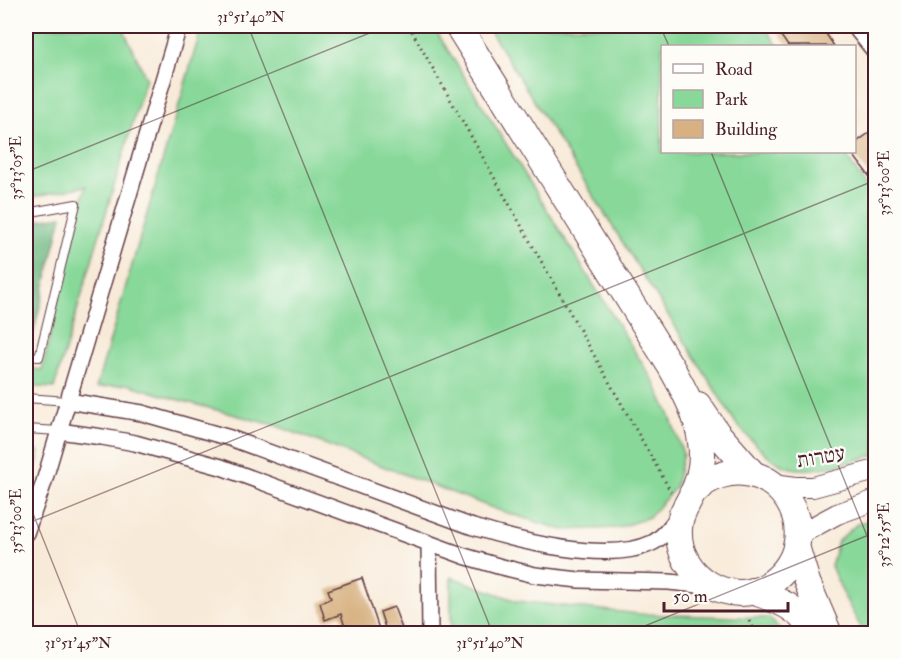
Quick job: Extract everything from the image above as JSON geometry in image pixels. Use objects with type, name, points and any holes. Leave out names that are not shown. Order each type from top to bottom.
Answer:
[{"type":"highway","points":[[458,26],[686,393],[701,442],[702,459],[700,474],[687,503],[679,529],[680,547],[686,563],[697,576],[712,587],[732,592],[752,591],[768,585],[781,575],[791,562],[797,541]]},
{"type":"highway","points":[[671,367],[717,434],[763,479],[784,494],[792,506],[797,520],[797,541],[807,582],[830,633]]},
{"type":"highway","points":[[687,503],[705,483],[720,476],[737,473],[763,479]]},
{"type":"highway","points":[[752,591],[791,607],[806,620],[816,633]]},
{"type":"street","points":[[26,533],[69,401],[179,26]]},
{"type":"street","points":[[854,26],[876,53]]},
{"type":"street","points":[[69,401],[142,413],[221,435],[473,527],[540,544],[581,550],[612,551],[636,548],[653,543],[664,534],[687,503]]},
{"type":"street","points":[[59,431],[135,443],[221,467],[498,567],[579,580],[669,582],[712,587]]},
{"type":"street","name":"עטרות","points":[[763,479],[796,487],[813,487],[876,470]]},
{"type":"street","points":[[797,541],[837,514],[876,500]]},
{"type":"street","points":[[429,543],[430,633]]},
{"type":"lane","points":[[26,213],[76,204],[39,357],[26,356]]},
{"type":"lane","points":[[26,398],[69,401]]},
{"type":"lane","points":[[26,429],[59,431]]},
{"type":"path","points":[[409,26],[687,503]]},
{"type":"path","points":[[749,621],[757,633]]},
{"type":"green space","points":[[26,26],[122,26],[146,78],[54,388],[26,386],[26,368],[42,370],[86,186],[26,198]]},
{"type":"green space","points":[[202,26],[433,26],[655,384],[670,416],[683,454],[675,488],[649,517],[618,528],[563,530],[498,510],[277,426],[127,384],[96,388]]},
{"type":"green space","points":[[487,26],[764,26],[777,45],[661,45],[661,153],[845,153],[875,201],[875,455],[819,468],[787,467],[767,455],[737,425]]},
{"type":"green space","points":[[62,216],[31,343],[26,344],[26,222]]},
{"type":"green space","points":[[26,447],[38,450],[39,456],[26,504]]},
{"type":"green space","points":[[875,519],[875,633],[864,633],[831,566],[838,541],[857,524]]},
{"type":"green space","points":[[451,577],[517,601],[640,614],[769,618],[784,633],[451,633]]},
{"type":"building","points":[[774,26],[821,26],[833,45],[787,45]]},
{"type":"building","points":[[876,128],[876,185],[852,153],[856,153],[856,143]]},
{"type":"building","points":[[362,578],[379,629],[364,634],[347,634],[341,614],[325,620],[320,603],[331,598],[328,590]]},
{"type":"building","points":[[394,607],[404,634],[387,634],[380,612]]}]
